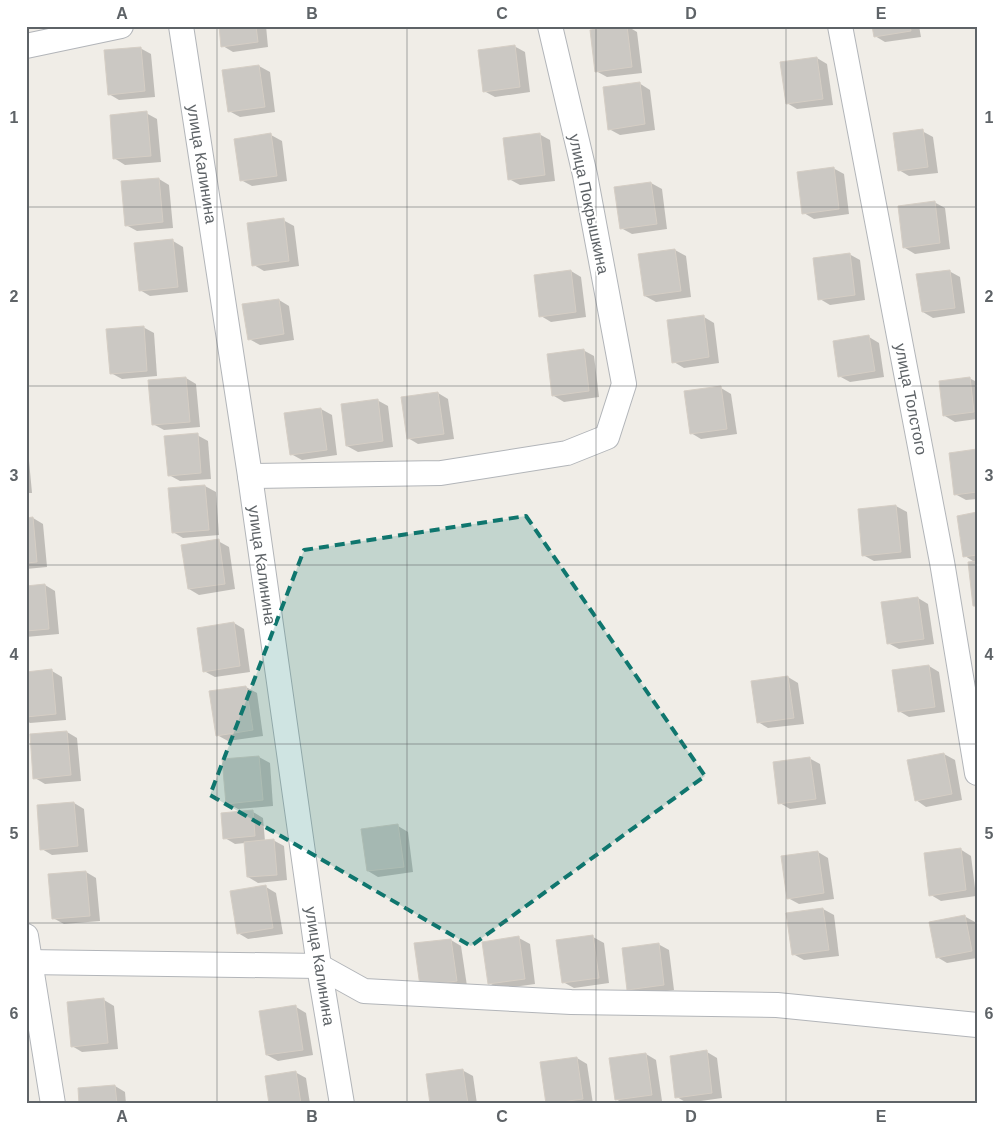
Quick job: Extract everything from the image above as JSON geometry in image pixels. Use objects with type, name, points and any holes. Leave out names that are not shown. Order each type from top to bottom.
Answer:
[{"type":"street","points":[[26,46],[121,26]]},
{"type":"street","name":"улица Калинина","points":[[181,26],[250,476],[319,966],[342,1104]]},
{"type":"street","name":"улица Покрышкина","points":[[250,476],[441,473],[567,453],[607,437],[624,384],[585,175],[550,26]]},
{"type":"street","name":"улица Толстого","points":[[840,26],[942,562],[977,773]]},
{"type":"street","points":[[26,936],[28,962],[53,1104]]},
{"type":"street","points":[[28,962],[319,966],[364,992],[571,1002],[777,1005],[977,1025]]},
{"type":"highlighted area","points":[[526,516],[705,776],[471,946],[210,795],[304,550]]},
{"type":"building","points":[[219,26],[256,26],[258,42],[221,47]]},
{"type":"building","points":[[627,26],[632,67],[595,72],[590,30]]},
{"type":"building","points":[[872,26],[910,26],[911,31],[874,37]]},
{"type":"building","points":[[515,45],[520,87],[483,92],[478,50]]},
{"type":"building","points":[[141,47],[145,91],[108,95],[104,50]]},
{"type":"building","points":[[817,57],[823,99],[786,104],[780,62]]},
{"type":"building","points":[[259,65],[265,107],[228,112],[222,70]]},
{"type":"building","points":[[640,82],[645,124],[608,130],[603,87]]},
{"type":"building","points":[[147,111],[151,156],[113,159],[110,115]]},
{"type":"building","points":[[923,129],[928,167],[898,171],[893,133]]},
{"type":"building","points":[[271,133],[277,176],[240,181],[234,139]]},
{"type":"building","points":[[540,133],[545,175],[508,180],[503,138]]},
{"type":"building","points":[[834,167],[839,209],[802,214],[797,172]]},
{"type":"building","points":[[159,178],[163,222],[125,226],[121,181]]},
{"type":"building","points":[[651,182],[657,224],[620,229],[614,187]]},
{"type":"building","points":[[935,201],[940,243],[903,248],[898,206]]},
{"type":"building","points":[[284,218],[289,261],[252,266],[247,223]]},
{"type":"building","points":[[173,239],[178,287],[139,291],[134,243]]},
{"type":"building","points":[[675,249],[681,291],[644,296],[638,254]]},
{"type":"building","points":[[850,253],[855,295],[818,300],[813,258]]},
{"type":"building","points":[[571,270],[576,312],[539,317],[534,275]]},
{"type":"building","points":[[950,270],[955,308],[922,312],[916,274]]},
{"type":"building","points":[[279,299],[284,334],[248,340],[242,304]]},
{"type":"building","points":[[704,315],[709,357],[672,363],[667,320]]},
{"type":"building","points":[[144,326],[147,371],[110,374],[106,329]]},
{"type":"building","points":[[869,335],[875,371],[838,377],[833,341]]},
{"type":"building","points":[[584,349],[589,391],[552,396],[547,354]]},
{"type":"building","points":[[186,377],[190,422],[152,425],[148,380]]},
{"type":"building","points":[[970,377],[974,412],[943,416],[939,381]]},
{"type":"building","points":[[721,386],[727,429],[690,434],[684,391]]},
{"type":"building","points":[[438,392],[444,434],[407,439],[401,397]]},
{"type":"building","points":[[378,399],[383,441],[346,446],[341,404]]},
{"type":"building","points":[[321,408],[327,450],[290,455],[284,413]]},
{"type":"building","points":[[198,433],[201,473],[168,476],[164,436]]},
{"type":"building","points":[[977,449],[977,492],[954,495],[949,453]]},
{"type":"building","points":[[205,485],[209,530],[172,533],[168,488]]},
{"type":"building","points":[[896,505],[901,552],[862,556],[858,509]]},
{"type":"building","points":[[977,512],[977,555],[963,557],[957,516]]},
{"type":"building","points":[[33,517],[37,562],[26,563],[26,518]]},
{"type":"building","points":[[219,539],[225,584],[188,589],[181,545]]},
{"type":"building","points":[[977,561],[977,606],[973,606],[968,562]]},
{"type":"building","points":[[45,584],[49,629],[26,631],[26,586]]},
{"type":"building","points":[[918,597],[924,639],[887,644],[881,602]]},
{"type":"building","points":[[234,622],[240,666],[203,672],[197,628]]},
{"type":"building","points":[[929,665],[935,707],[898,712],[892,670]]},
{"type":"building","points":[[52,669],[56,714],[26,717],[26,672]]},
{"type":"building","points":[[788,676],[794,718],[757,723],[751,681]]},
{"type":"building","points":[[246,686],[253,730],[216,736],[209,691]]},
{"type":"building","points":[[67,731],[71,775],[33,779],[30,734]]},
{"type":"building","points":[[944,753],[952,794],[915,801],[907,760]]},
{"type":"building","points":[[259,756],[263,800],[226,804],[222,759]]},
{"type":"building","points":[[810,757],[816,799],[778,804],[773,762]]},
{"type":"building","points":[[74,802],[78,846],[40,850],[37,805]]},
{"type":"building","points":[[253,810],[255,836],[223,839],[221,813]]},
{"type":"building","points":[[398,824],[404,867],[367,871],[361,829]]},
{"type":"building","points":[[274,839],[277,875],[247,877],[244,842]]},
{"type":"building","points":[[961,848],[966,890],[929,896],[924,853]]},
{"type":"building","points":[[818,851],[824,893],[787,899],[781,856]]},
{"type":"building","points":[[86,871],[90,916],[52,919],[48,874]]},
{"type":"building","points":[[266,885],[273,928],[237,934],[230,891]]},
{"type":"building","points":[[823,908],[829,950],[792,955],[786,913]]},
{"type":"building","points":[[965,915],[972,951],[936,958],[929,922]]},
{"type":"building","points":[[593,935],[599,978],[562,983],[556,940]]},
{"type":"building","points":[[519,936],[525,979],[488,984],[482,942]]},
{"type":"building","points":[[451,939],[457,981],[420,986],[414,943]]},
{"type":"building","points":[[659,943],[664,985],[627,990],[622,948]]},
{"type":"building","points":[[104,998],[108,1043],[71,1047],[67,1002]]},
{"type":"building","points":[[296,1005],[303,1050],[266,1055],[259,1011]]},
{"type":"building","points":[[707,1050],[712,1093],[675,1098],[670,1056]]},
{"type":"building","points":[[646,1053],[652,1095],[615,1100],[609,1058]]},
{"type":"building","points":[[577,1057],[583,1099],[546,1104],[540,1062]]},
{"type":"building","points":[[463,1069],[468,1104],[430,1104],[426,1074]]},
{"type":"building","points":[[296,1071],[301,1104],[269,1104],[265,1076]]},
{"type":"building","points":[[115,1085],[117,1104],[79,1104],[78,1088]]}]
